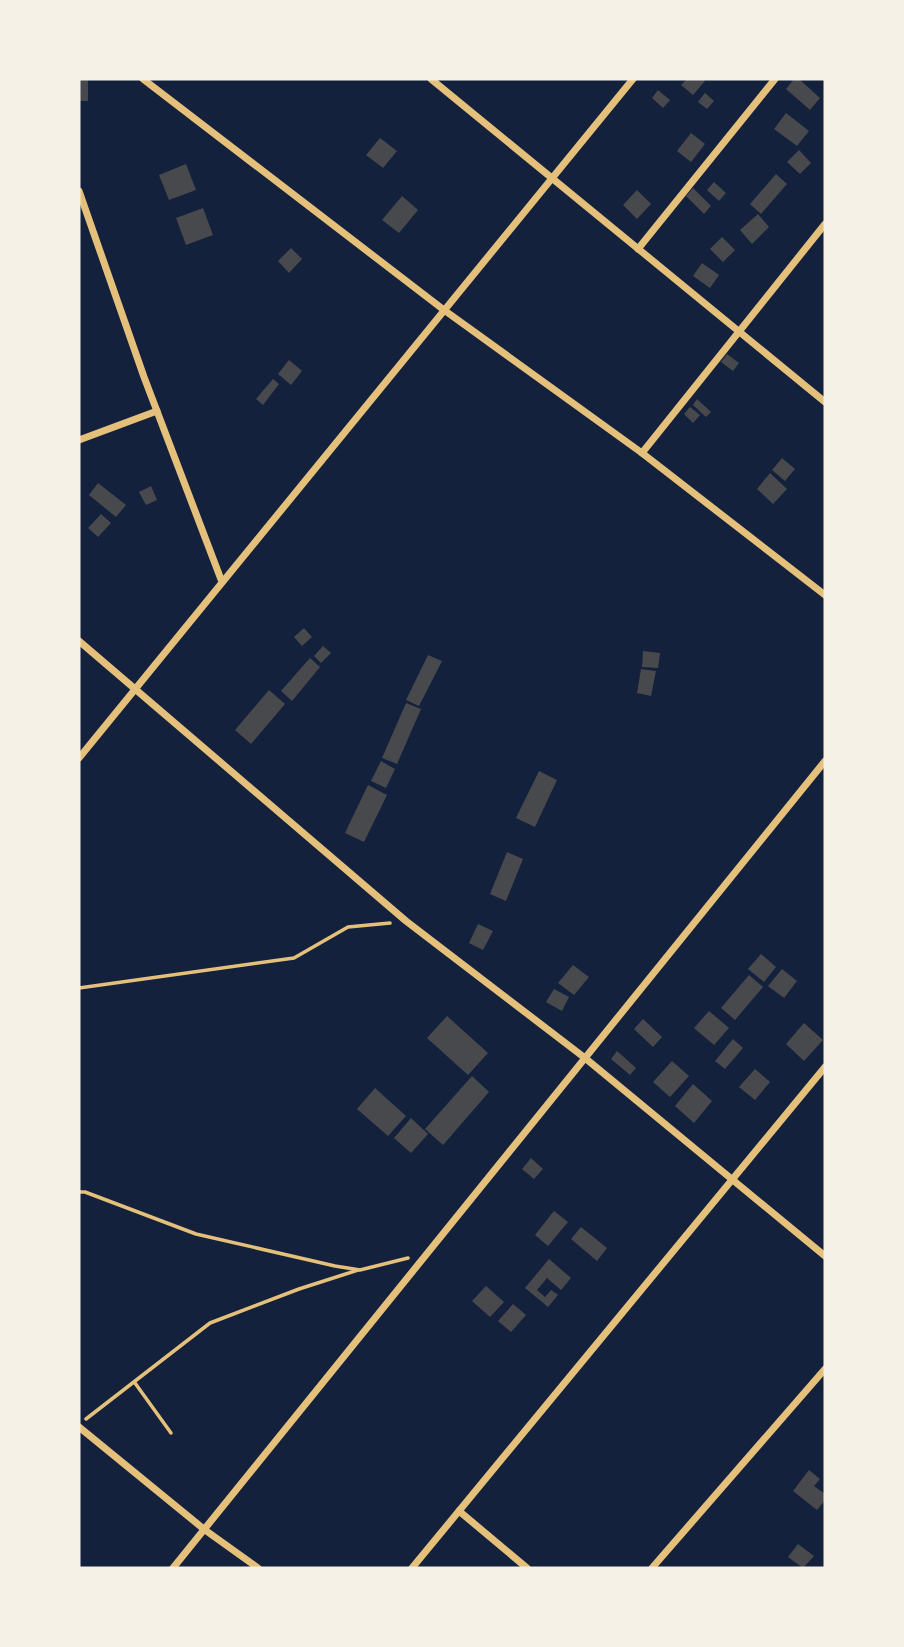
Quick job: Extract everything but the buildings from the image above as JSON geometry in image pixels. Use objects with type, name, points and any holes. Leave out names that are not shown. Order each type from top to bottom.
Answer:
[{"type":"street","points":[[143,79],[444,310],[642,453],[825,595]]},
{"type":"street","points":[[431,79],[825,402]]},
{"type":"street","points":[[79,758],[633,79]]},
{"type":"street","points":[[638,249],[775,79]]},
{"type":"street","points":[[79,191],[157,411],[222,583]]},
{"type":"street","points":[[642,453],[825,224]]},
{"type":"street","points":[[79,440],[157,411]]},
{"type":"street","points":[[79,641],[136,687],[406,921],[585,1058],[825,1256]]},
{"type":"street","points":[[173,1568],[825,761]]},
{"type":"street","points":[[412,1568],[825,1067]]},
{"type":"street","points":[[652,1568],[825,1369]]},
{"type":"street","points":[[79,1426],[205,1530],[258,1568]]},
{"type":"street","points":[[459,1511],[527,1568]]},
{"type":"path","points":[[79,988],[294,958],[348,927],[406,921]]},
{"type":"path","points":[[79,1192],[195,1234],[360,1270]]},
{"type":"path","points":[[79,1426],[210,1323],[299,1289],[427,1253]]},
{"type":"path","points":[[135,1383],[171,1433]]}]
